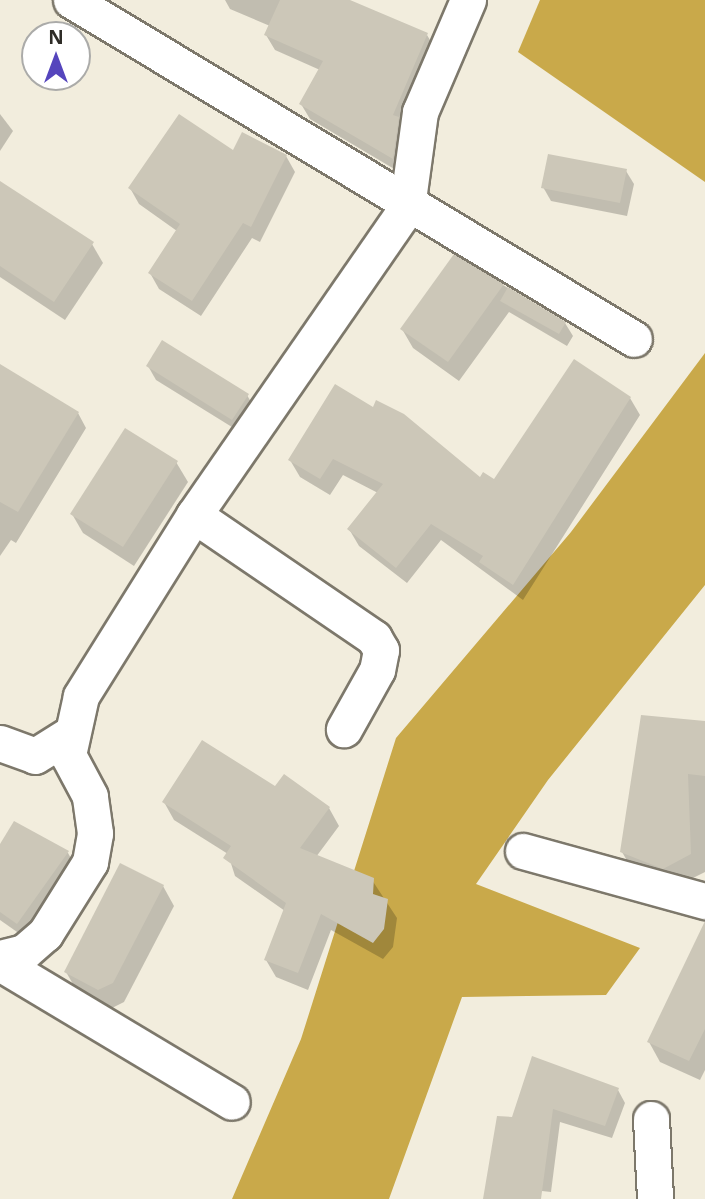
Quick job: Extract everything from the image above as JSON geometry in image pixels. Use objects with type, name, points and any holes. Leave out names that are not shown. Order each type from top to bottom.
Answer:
[{"type":"street","points":[[71,0],[169,54],[407,207],[634,339]]},
{"type":"street","points":[[0,960],[24,952],[45,934],[90,862],[95,833],[90,796],[68,755],[68,735],[81,696],[194,515],[407,207],[420,112],[468,0]]},
{"type":"street","points":[[194,515],[374,638],[382,650],[377,670],[344,729]]},
{"type":"street","points":[[0,743],[34,756],[68,735]]},
{"type":"street","points":[[523,851],[705,901]]},
{"type":"street","points":[[0,960],[232,1102]]},
{"type":"street","points":[[651,1119],[655,1199]]},
{"type":"shaded area","points":[[540,0],[705,0],[705,182],[518,52]]},
{"type":"shaded area","points":[[705,353],[705,585],[548,780],[476,884],[640,948],[606,995],[462,997],[389,1199],[232,1199],[301,1039],[396,738],[571,532]]},
{"type":"building","points":[[280,0],[350,0],[428,33],[393,115],[399,117],[393,159],[299,104],[323,61],[264,35]]},
{"type":"building","points":[[179,114],[233,150],[242,132],[287,155],[251,227],[243,223],[192,301],[148,273],[180,224],[128,188]]},
{"type":"building","points":[[548,154],[627,169],[620,203],[541,188]]},
{"type":"building","points":[[0,181],[94,242],[54,302],[0,266]]},
{"type":"building","points":[[454,254],[504,284],[448,362],[400,329]]},
{"type":"building","points":[[508,287],[566,322],[559,334],[500,301]]},
{"type":"building","points":[[162,340],[249,394],[232,420],[146,366]]},
{"type":"building","points":[[574,359],[631,397],[513,585],[479,562],[483,556],[431,524],[396,568],[347,529],[383,484],[333,459],[320,479],[288,460],[335,384],[373,407],[376,400],[404,414],[480,477],[483,472],[494,479]]},
{"type":"building","points":[[0,364],[79,412],[18,512],[0,502]]},
{"type":"building","points":[[125,428],[178,461],[123,547],[70,514]]},
{"type":"building","points":[[641,715],[705,721],[705,776],[688,774],[691,854],[663,869],[620,852]]},
{"type":"building","points":[[202,740],[275,786],[284,774],[330,807],[300,848],[374,878],[373,894],[388,899],[384,929],[373,943],[321,914],[298,973],[264,960],[286,903],[223,858],[231,846],[162,802]]},
{"type":"building","points":[[14,821],[69,851],[17,924],[0,912],[0,844]]},
{"type":"building","points":[[120,863],[164,885],[113,983],[98,990],[64,972]]},
{"type":"building","points":[[705,921],[705,1029],[689,1061],[647,1042]]},
{"type":"building","points":[[532,1056],[619,1088],[605,1126],[553,1109],[541,1199],[483,1199],[497,1116],[512,1117]]}]
